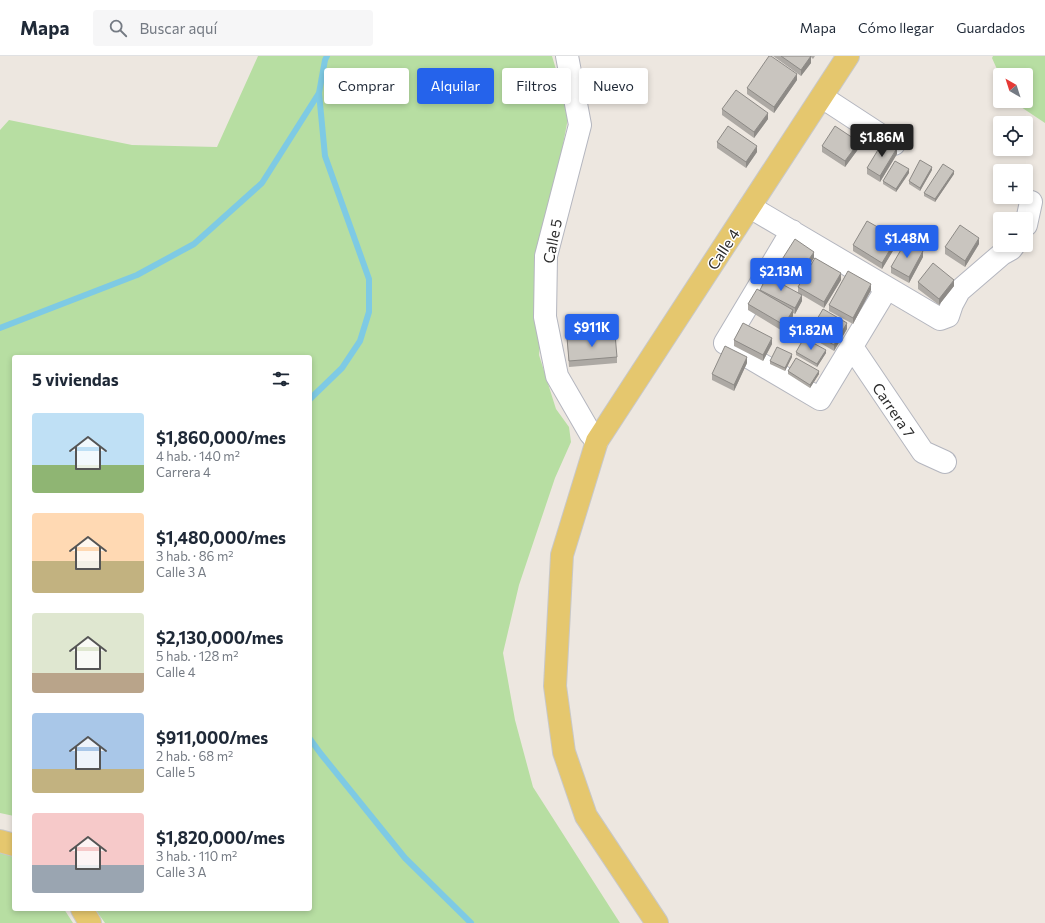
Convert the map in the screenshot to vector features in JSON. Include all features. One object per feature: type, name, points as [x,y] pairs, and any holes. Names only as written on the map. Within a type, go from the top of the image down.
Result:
[{"type":"main road","name":"Calle 4","points":[[657,923],[586,816],[564,752],[555,686],[562,555],[597,440],[848,56]]},
{"type":"main road","points":[[0,841],[12,844]]},
{"type":"main road","points":[[83,911],[90,923]]},
{"type":"street","name":"Calle 5","points":[[567,56],[580,125],[546,256],[545,317],[557,376],[590,433],[597,440]]},
{"type":"street","points":[[822,97],[894,144]]},
{"type":"street","points":[[750,207],[940,319],[948,316],[959,291],[1006,252]]},
{"type":"street","points":[[792,231],[725,343],[820,399],[887,288]]},
{"type":"street","name":"Carrera 7","points":[[852,348],[923,452],[945,462]]},
{"type":"green space","points":[[258,56],[552,56],[556,68],[502,68],[502,104],[566,104],[569,113],[552,202],[539,355],[556,409],[569,427],[571,442],[555,478],[519,585],[503,653],[515,720],[533,787],[620,923],[105,923],[96,911],[312,911],[312,355],[12,355],[12,816],[0,813],[0,130],[9,120],[132,145],[217,147]]},
{"type":"green space","points":[[993,56],[1045,56],[1045,123],[1022,108],[1033,108],[1033,68],[996,68],[992,58]]},
{"type":"green space","points":[[0,844],[12,848],[12,911],[65,911],[73,923],[0,923]]},
{"type":"building","points":[[769,56],[797,74],[774,107],[747,88]]},
{"type":"building","points":[[781,56],[811,56],[801,70]]},
{"type":"building","points":[[736,90],[768,113],[754,132],[722,109]]},
{"type":"building","points":[[728,126],[757,146],[746,162],[717,142]]},
{"type":"building","points":[[835,126],[859,142],[845,161],[822,146]]},
{"type":"building","points":[[884,140],[897,148],[880,176],[867,168]]},
{"type":"building","points":[[920,160],[932,167],[920,188],[909,181]]},
{"type":"building","points":[[895,161],[909,169],[896,189],[883,181]]},
{"type":"building","points":[[943,164],[954,171],[935,199],[924,193]]},
{"type":"building","points":[[867,221],[897,238],[882,263],[853,245]]},
{"type":"building","points":[[960,225],[979,238],[965,261],[945,247]]},
{"type":"building","points":[[795,239],[814,252],[799,274],[781,261]]},
{"type":"building","points":[[906,241],[923,251],[909,277],[891,267]]},
{"type":"building","points":[[815,258],[841,273],[824,302],[798,287]]},
{"type":"building","points":[[933,263],[954,280],[939,299],[918,282]]},
{"type":"building","points":[[848,271],[871,284],[853,318],[829,305]]},
{"type":"building","points":[[767,276],[802,295],[795,308],[760,290]]},
{"type":"building","points":[[757,289],[793,310],[784,325],[748,304]]},
{"type":"building","points":[[823,309],[847,323],[834,345],[810,331]]},
{"type":"building","points":[[743,323],[772,338],[763,355],[734,340]]},
{"type":"building","points":[[615,334],[617,357],[569,361],[567,338]]},
{"type":"building","points":[[804,338],[826,350],[817,364],[796,352]]},
{"type":"building","points":[[725,346],[747,357],[734,385],[712,374]]},
{"type":"building","points":[[777,347],[792,354],[785,368],[770,361]]},
{"type":"building","points":[[796,358],[819,371],[810,385],[788,371]]},
{"type":"waterway","points":[[312,397],[342,368],[360,341],[369,312],[369,279],[325,156],[319,93],[327,56]]},
{"type":"waterway","points":[[0,328],[137,275],[194,244],[262,183],[319,93]]},
{"type":"waterway","points":[[312,742],[405,858],[471,923]]}]
